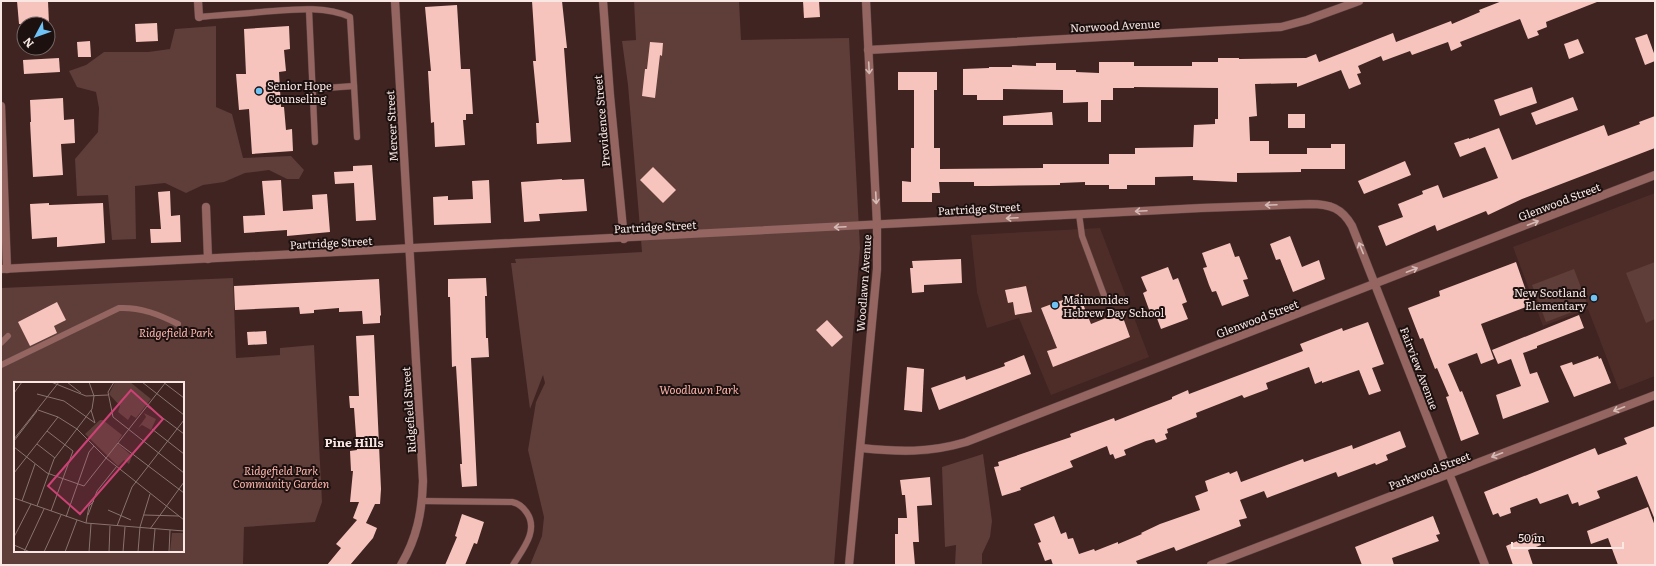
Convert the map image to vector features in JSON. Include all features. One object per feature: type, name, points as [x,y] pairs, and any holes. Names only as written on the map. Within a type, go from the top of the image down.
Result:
[{"type":"street","points":[[198,1],[199,17]]},
{"type":"street","name":"Mercer Street","points":[[395,1],[408,249]]},
{"type":"street","name":"Providence Street","points":[[603,1],[610,96],[624,239]]},
{"type":"street","name":"Woodlawn Avenue","points":[[849,565],[877,269],[877,225],[866,1]]},
{"type":"street","name":"Norwood Avenue","points":[[868,50],[1281,27],[1307,20],[1359,1]]},
{"type":"street","points":[[1,106],[4,269]]},
{"type":"street","name":"Glenwood Street","points":[[861,448],[919,451],[950,447],[966,442],[1655,175]]},
{"type":"street","name":"Partridge Street","points":[[4,269],[624,239],[1079,214],[1310,204]]},
{"type":"street","name":"Fairview Avenue","points":[[1310,204],[1330,205],[1340,210],[1347,217],[1352,226],[1376,284],[1484,565]]},
{"type":"street","points":[[206,208],[208,259]]},
{"type":"street","name":"Ridgefield Street","points":[[401,565],[413,541],[421,514],[423,462],[408,249]]},
{"type":"street","name":"Parkwood Street","points":[[1211,565],[1655,395]]},
{"type":"lane","points":[[199,17],[300,9],[342,13],[350,17],[357,137]]},
{"type":"lane","points":[[309,10],[315,142]]},
{"type":"lane","points":[[312,89],[354,86]]},
{"type":"lane","points":[[1079,214],[1082,236],[1105,298]]},
{"type":"lane","points":[[1,365],[119,308],[137,309],[155,313],[178,324]]},
{"type":"lane","points":[[1,343],[8,336]]},
{"type":"lane","points":[[422,501],[512,502],[521,506],[529,516],[532,530],[526,544],[513,565]]},
{"type":"shaded area","name":"New Scotland Elementary","points":[[1655,193],[1655,376],[1619,390],[1588,309],[1543,326],[1513,247]]},
{"type":"shaded area","name":"Maimonides Hebrew Day School","points":[[1100,228],[1149,357],[1051,395],[1019,318],[987,328],[977,292],[971,235]]},
{"type":"green space","name":"Woodlawn Park","points":[[634,1],[739,1],[741,40],[849,38],[860,248],[834,565],[530,565],[542,536],[544,517],[528,450],[536,402],[545,383],[543,375],[530,409],[511,263],[516,263],[515,259],[642,252],[628,85],[622,41],[636,40]]},
{"type":"green space","points":[[216,26],[216,107],[232,114],[243,158],[291,156],[304,170],[299,179],[287,179],[269,170],[245,173],[224,182],[203,185],[186,193],[165,183],[135,186],[136,239],[112,240],[108,195],[77,196],[75,159],[98,132],[99,108],[96,92],[77,87],[69,71],[86,65],[104,52],[148,52],[170,49],[175,29]]},
{"type":"green space","points":[[1655,262],[1655,319],[1646,323],[1626,273]]},
{"type":"green space","points":[[1574,269],[1588,306],[1546,322],[1532,285]]},
{"type":"green space","name":"Ridgefield Park","points":[[233,278],[236,358],[280,355],[280,348],[314,345],[322,502],[315,522],[244,527],[243,565],[1,565],[1,288]]},
{"type":"green space","points":[[983,454],[992,521],[990,537],[982,554],[982,565],[955,565],[956,545],[945,547],[942,467]]},
{"type":"building","points":[[17,1],[48,1],[49,16],[18,16]]},
{"type":"building","points":[[532,1],[562,1],[567,48],[564,48],[571,142],[537,144],[536,123],[539,123],[533,61],[536,61]]},
{"type":"building","points":[[803,1],[819,1],[820,17],[804,18]]},
{"type":"building","points":[[1502,1],[1597,2],[1546,22],[1547,27],[1537,31],[1539,35],[1528,39],[1520,19],[1460,42],[1462,46],[1451,51],[1448,42],[1412,55],[1410,51],[1383,61],[1381,56],[1358,66],[1361,73],[1357,74],[1361,84],[1349,89],[1341,70],[1297,87],[1297,83],[1255,84],[1257,116],[1249,117],[1250,141],[1269,141],[1269,154],[1307,154],[1307,148],[1331,148],[1331,144],[1345,144],[1345,169],[1301,169],[1301,172],[1237,173],[1237,182],[1193,180],[1193,176],[1155,177],[1155,185],[1127,185],[1127,189],[1109,189],[1109,185],[1085,185],[1085,182],[1060,183],[1060,185],[974,186],[974,182],[939,182],[940,193],[932,193],[932,202],[902,202],[902,181],[911,182],[911,148],[914,148],[914,90],[898,90],[898,72],[937,72],[937,90],[934,90],[934,148],[940,148],[940,169],[1043,168],[1043,164],[1109,164],[1109,154],[1135,154],[1135,148],[1193,147],[1194,125],[1215,124],[1215,119],[1218,119],[1218,88],[1113,88],[1113,100],[1101,100],[1101,122],[1088,122],[1088,102],[1063,103],[1063,90],[1003,89],[1003,100],[977,100],[977,95],[963,95],[963,69],[1012,67],[1012,65],[1036,66],[1036,63],[1056,63],[1056,70],[1076,70],[1076,72],[1099,73],[1099,62],[1134,62],[1134,66],[1192,66],[1192,62],[1218,62],[1218,58],[1306,58],[1316,54],[1319,62],[1393,33],[1396,42],[1451,21],[1452,24],[1480,12],[1479,10]]},
{"type":"building","points":[[457,5],[461,69],[470,69],[473,114],[466,114],[466,120],[463,120],[465,145],[435,147],[434,122],[431,123],[428,71],[431,71],[425,7]]},
{"type":"building","points":[[157,23],[158,41],[136,42],[135,24]]},
{"type":"building","name":"Senior Hope Counseling","points":[[289,26],[290,49],[284,50],[286,71],[279,72],[281,107],[284,107],[286,130],[292,129],[293,151],[252,154],[249,109],[239,110],[236,74],[246,74],[244,29]]},
{"type":"building","points":[[1647,34],[1655,56],[1655,61],[1645,65],[1635,38]]},
{"type":"building","points":[[1578,39],[1584,53],[1569,59],[1564,44]]},
{"type":"building","points":[[90,41],[91,57],[78,57],[77,42]]},
{"type":"building","points":[[650,42],[663,43],[662,56],[660,55],[655,98],[642,96]]},
{"type":"building","points":[[59,58],[60,72],[24,74],[23,60]]},
{"type":"building","points":[[1532,87],[1537,103],[1500,116],[1494,100]]},
{"type":"building","points":[[1573,97],[1578,110],[1536,125],[1531,113]]},
{"type":"building","points":[[63,98],[64,120],[74,119],[75,143],[61,144],[63,175],[33,177],[30,100]]},
{"type":"building","points":[[1052,112],[1053,125],[1003,125],[1003,116]]},
{"type":"building","points":[[1288,114],[1305,114],[1305,128],[1288,128]]},
{"type":"building","points":[[1655,116],[1655,148],[1522,199],[1488,215],[1486,211],[1437,231],[1435,225],[1386,246],[1378,226],[1403,217],[1398,204],[1423,194],[1422,191],[1438,185],[1443,198],[1498,178],[1485,147],[1460,157],[1454,143],[1499,128],[1512,160],[1604,125],[1608,136],[1640,124],[1639,122]]},
{"type":"building","points":[[1405,161],[1411,175],[1364,194],[1358,181]]},
{"type":"building","points":[[372,165],[376,220],[356,221],[354,183],[335,184],[334,172],[353,171],[353,166]]},
{"type":"building","points":[[653,167],[676,190],[663,203],[640,180]]},
{"type":"building","points":[[584,179],[587,211],[539,214],[540,221],[524,222],[521,182]]},
{"type":"building","points":[[281,180],[283,211],[313,209],[312,195],[327,194],[330,232],[287,236],[287,230],[244,233],[243,216],[265,215],[262,181]]},
{"type":"building","points":[[489,180],[491,223],[434,225],[433,197],[448,196],[448,200],[473,199],[472,181]]},
{"type":"building","points":[[170,191],[171,216],[180,215],[181,242],[151,243],[150,229],[161,229],[158,192]]},
{"type":"building","points":[[49,203],[49,205],[103,203],[105,243],[57,247],[57,237],[32,239],[30,204]]},
{"type":"building","points":[[1290,236],[1302,267],[1319,260],[1325,279],[1293,292],[1280,259],[1276,260],[1270,244]]},
{"type":"building","points":[[1230,243],[1235,257],[1239,256],[1248,279],[1243,280],[1249,296],[1222,306],[1216,291],[1212,292],[1209,285],[1203,268],[1207,267],[1202,253]]},
{"type":"building","points":[[961,259],[962,283],[924,285],[924,292],[912,293],[910,268],[913,268],[912,261]]},
{"type":"building","points":[[1516,262],[1531,305],[1481,324],[1494,359],[1481,364],[1477,353],[1448,364],[1460,392],[1462,391],[1479,434],[1461,441],[1446,397],[1449,396],[1437,368],[1435,369],[1423,338],[1420,339],[1408,308],[1440,296],[1439,291]]},
{"type":"building","points":[[1168,267],[1173,280],[1178,278],[1187,302],[1182,304],[1188,319],[1161,329],[1155,313],[1151,315],[1143,293],[1147,291],[1141,277]]},
{"type":"building","points":[[486,278],[486,338],[488,338],[489,357],[471,358],[477,486],[462,487],[456,366],[452,367],[448,279]]},
{"type":"building","points":[[379,279],[380,323],[363,324],[362,311],[339,312],[339,308],[314,310],[314,313],[300,314],[299,307],[235,310],[234,286]]},
{"type":"building","points":[[1026,286],[1032,312],[1015,315],[1013,302],[1008,303],[1005,290]]},
{"type":"building","points":[[1079,294],[1091,324],[1121,312],[1130,337],[1053,367],[1047,351],[1057,348],[1041,308]]},
{"type":"building","points":[[57,302],[66,320],[54,326],[57,333],[30,346],[18,322]]},
{"type":"building","points":[[1579,315],[1584,328],[1523,353],[1530,374],[1537,372],[1549,402],[1503,419],[1496,395],[1521,386],[1511,359],[1498,364],[1492,350]]},
{"type":"building","points":[[827,320],[843,337],[832,347],[816,330]]},
{"type":"building","points":[[1368,322],[1384,364],[1372,368],[1381,391],[1369,395],[1359,370],[1315,384],[1309,367],[1266,383],[1268,389],[1244,398],[1242,395],[1196,413],[1197,417],[1167,429],[1168,433],[1165,434],[1167,439],[1156,443],[1154,439],[1146,441],[1124,450],[1126,455],[1115,459],[1113,454],[1110,455],[1107,446],[1070,461],[1073,467],[1020,488],[1021,490],[1002,496],[994,467],[999,466],[998,462],[1071,437],[1070,434],[1114,418],[1115,421],[1172,399],[1172,397],[1188,390],[1189,394],[1303,351],[1300,344],[1342,328],[1343,331]]},
{"type":"building","points":[[266,331],[267,344],[248,345],[247,332]]},
{"type":"building","points":[[374,335],[381,489],[380,504],[375,504],[366,523],[377,528],[373,538],[350,565],[327,565],[341,548],[336,544],[357,520],[353,518],[359,502],[350,502],[353,471],[351,471],[350,451],[357,450],[354,408],[350,408],[349,396],[359,396],[356,336]]},
{"type":"building","points":[[1024,355],[1031,374],[939,410],[931,388],[965,376],[966,380],[1005,366],[1004,363]]},
{"type":"building","points":[[1598,356],[1599,359],[1601,358],[1611,383],[1574,397],[1560,366],[1572,362],[1573,365]]},
{"type":"building","points":[[907,367],[924,369],[922,412],[904,410]]},
{"type":"building","points":[[1655,426],[1655,520],[1637,476],[1597,491],[1600,498],[1579,506],[1578,502],[1572,504],[1568,494],[1540,504],[1537,498],[1510,508],[1511,513],[1500,517],[1498,513],[1493,515],[1484,492],[1595,448],[1598,455],[1627,444],[1624,438]]},
{"type":"building","points":[[1400,431],[1406,447],[1386,455],[1388,460],[1376,465],[1375,463],[1338,477],[1336,472],[1267,498],[1264,491],[1240,500],[1247,518],[1239,520],[1241,526],[1176,551],[1174,547],[1136,561],[1138,565],[1053,565],[1051,559],[1045,561],[1038,543],[1041,542],[1034,524],[1054,516],[1061,534],[1066,532],[1068,539],[1073,538],[1079,554],[1094,549],[1095,551],[1118,542],[1118,544],[1142,534],[1141,533],[1160,524],[1200,510],[1195,496],[1208,491],[1205,481],[1229,472],[1230,474],[1237,471],[1241,482],[1303,459],[1304,462],[1352,445],[1353,449]]},
{"type":"building","points":[[930,477],[932,505],[917,506],[919,542],[913,542],[915,565],[895,565],[895,534],[898,534],[898,518],[907,518],[905,495],[902,495],[900,480]]},
{"type":"building","points":[[1648,507],[1655,526],[1655,565],[1618,565],[1608,538],[1591,544],[1587,531]]},
{"type":"building","points":[[462,514],[484,522],[477,544],[474,543],[465,565],[445,565],[457,537],[455,536]]},
{"type":"building","points":[[1433,516],[1440,534],[1436,535],[1439,541],[1392,558],[1394,565],[1362,565],[1355,547]]},
{"type":"building","points":[[1536,533],[1541,545],[1528,550],[1533,565],[1513,565],[1506,546]]},
{"type":"place","name":"Senior Hope Counseling","points":[[259,91]]},
{"type":"place","name":"New Scotland Elementary","points":[[1594,298]]},
{"type":"place","name":"Maimonides Hebrew Day School","points":[[1055,305]]},
{"type":"district","name":"Pine Hills","points":[[354,442]]},
{"type":"park label","name":"Ridgefield Park Community Garden","points":[[281,476]]}]
